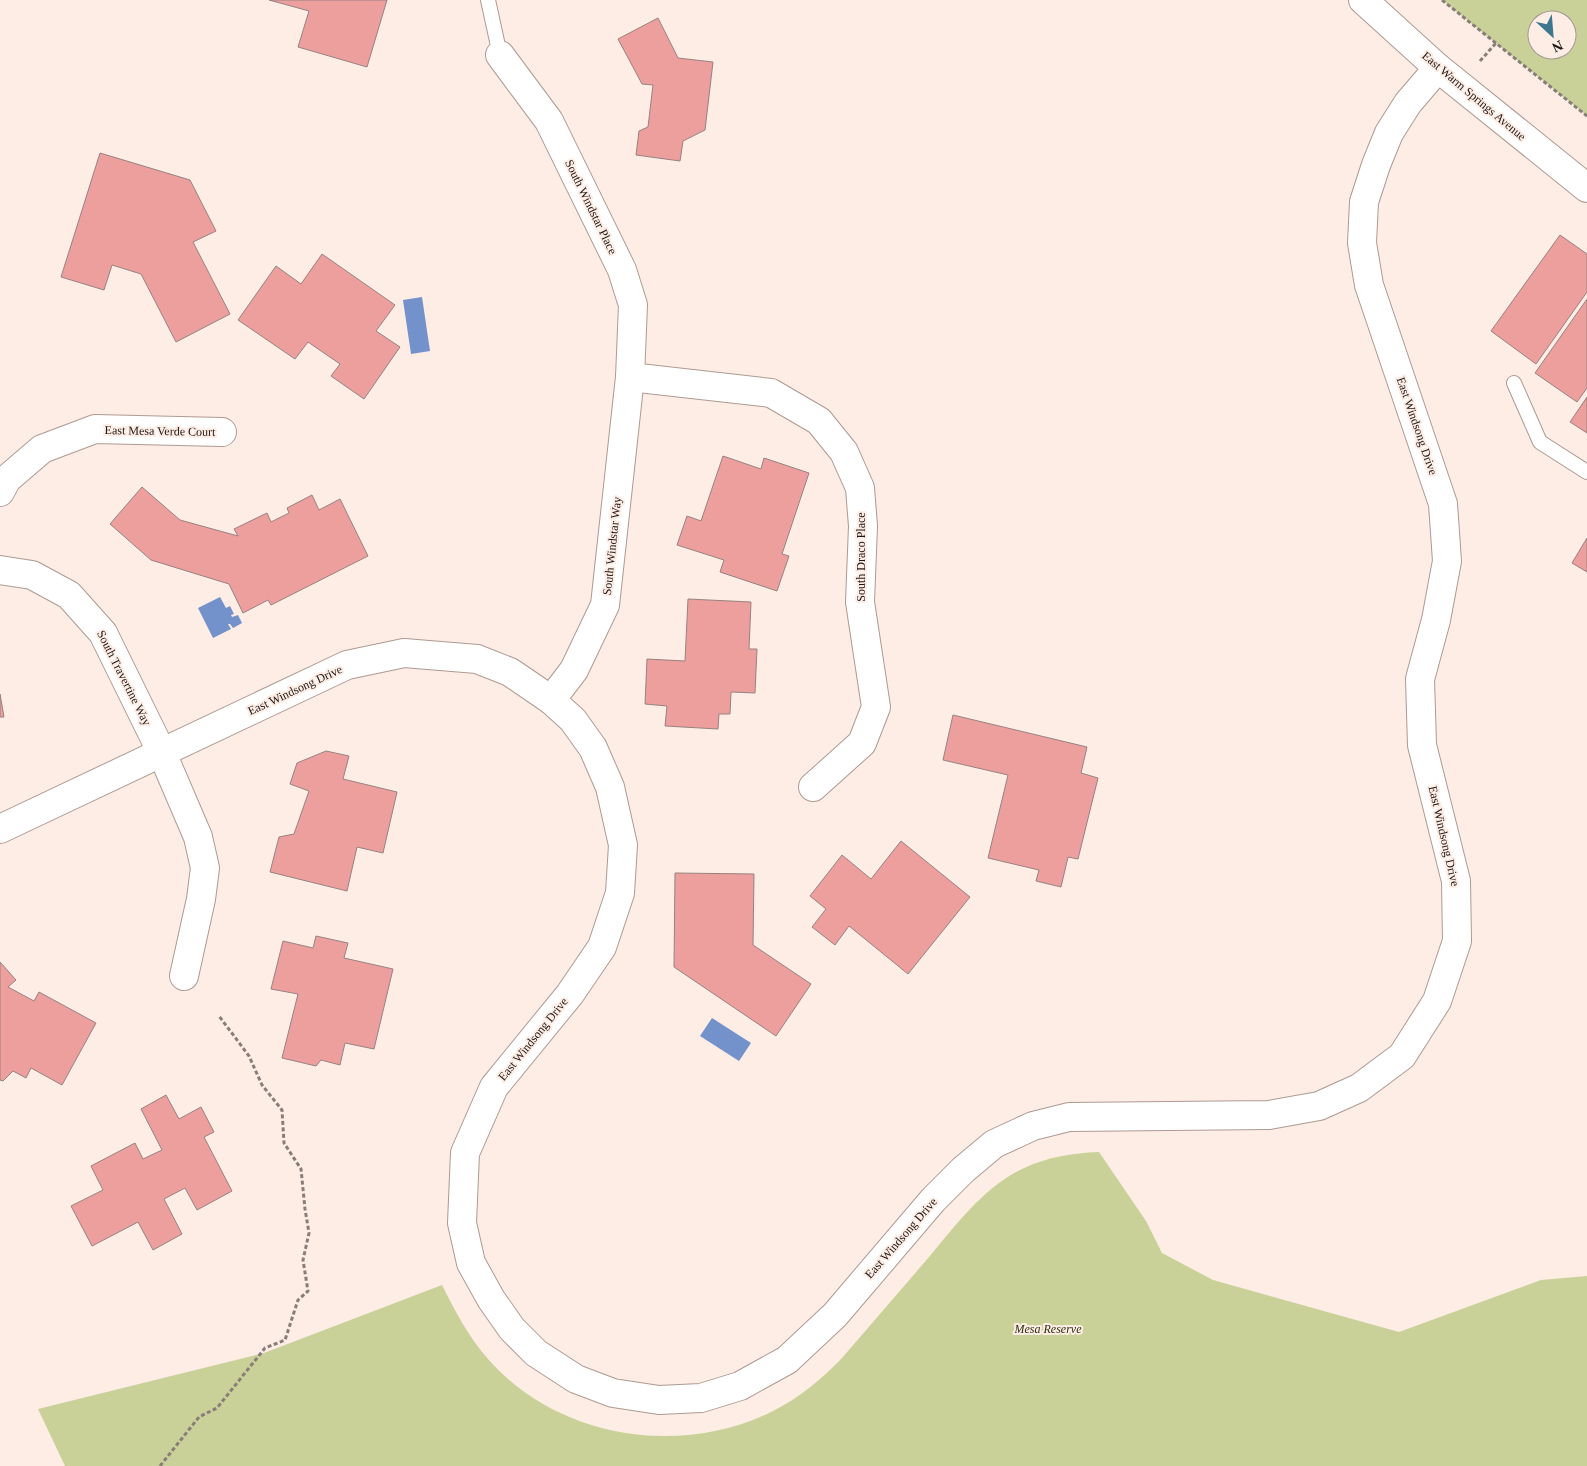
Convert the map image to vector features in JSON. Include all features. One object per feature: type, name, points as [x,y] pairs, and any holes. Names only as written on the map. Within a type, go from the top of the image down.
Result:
[{"type":"street","name":"East Warm Springs Avenue","points":[[1363,0],[1438,68],[1587,188]]},
{"type":"street","name":"South Windstar Place","points":[[500,55],[549,121],[622,270],[633,305],[630,376]]},
{"type":"street","name":"East Windsong Drive","points":[[0,829],[347,665],[404,653],[477,659],[510,672],[550,700],[573,720],[593,748],[610,788],[623,845],[620,893],[602,947],[570,994],[494,1087],[465,1153],[462,1223],[471,1263],[491,1299],[512,1329],[536,1353],[576,1379],[613,1393],[658,1400],[701,1398],[740,1386],[787,1360],[835,1315],[933,1200],[963,1170],[994,1144],[1033,1126],[1069,1117],[1269,1115],[1319,1106],[1359,1088],[1402,1056],[1437,1001],[1457,940],[1456,882],[1422,745],[1420,679],[1436,620],[1447,561],[1443,504],[1369,285],[1362,243],[1364,202],[1376,164],[1389,133],[1408,104],[1438,68]]},
{"type":"street","name":"South Windstar Way","points":[[550,700],[574,670],[606,605],[630,376]]},
{"type":"street","name":"South Draco Place","points":[[630,376],[771,393],[819,421],[844,452],[860,488],[863,526],[860,602],[876,707],[862,743],[813,787]]},
{"type":"street","name":"East Mesa Verde Court","points":[[0,492],[7,479],[42,449],[95,429],[222,432]]},
{"type":"street","name":"South Travertine Way","points":[[0,570],[32,575],[70,595],[103,633],[162,753]]},
{"type":"street","points":[[162,753],[198,837],[205,868],[201,899],[184,976]]},
{"type":"lane","points":[[488,0],[500,55]]},
{"type":"lane","points":[[1514,382],[1540,442],[1587,472]]},
{"type":"path","points":[[1442,0],[1587,116]]},
{"type":"path","points":[[1480,62],[1496,43]]},
{"type":"path","points":[[160,1466],[199,1417],[217,1408],[265,1348],[285,1340],[298,1300],[308,1291],[303,1260],[309,1233],[304,1209],[301,1169],[284,1143],[282,1110],[262,1085],[249,1056],[219,1016]]},
{"type":"green space","points":[[1442,0],[1587,0],[1587,116]]},
{"type":"green space","name":"Mesa Reserve","points":[[1099,1152],[1146,1221],[1162,1253],[1213,1280],[1399,1332],[1541,1280],[1587,1276],[1587,1466],[65,1466],[38,1409],[264,1353],[442,1285],[468,1332],[488,1359],[516,1386],[549,1407],[584,1423],[622,1432],[660,1436],[699,1434],[737,1426],[783,1406],[810,1388],[842,1358],[960,1220],[995,1186],[1022,1169],[1041,1161],[1079,1153]]},
{"type":"water","points":[[422,297],[430,351],[411,354],[403,300]]},
{"type":"water","points":[[220,597],[226,608],[230,606],[234,614],[231,615],[232,617],[238,615],[242,623],[233,628],[228,624],[231,629],[213,638],[198,608]]},
{"type":"water","points":[[712,1018],[751,1043],[739,1061],[700,1036]]},
{"type":"building","points":[[269,0],[387,0],[367,67],[298,47],[309,11]]},
{"type":"building","points":[[658,18],[678,58],[713,62],[705,130],[683,141],[680,161],[636,155],[639,131],[648,127],[653,85],[642,84],[618,39]]},
{"type":"building","points":[[100,153],[190,180],[216,231],[193,242],[230,314],[176,342],[141,274],[112,265],[104,290],[61,277]]},
{"type":"building","points":[[1560,235],[1587,254],[1587,292],[1536,364],[1491,331]]},
{"type":"building","points":[[322,254],[395,305],[376,331],[400,347],[364,399],[331,376],[340,364],[308,342],[295,359],[238,320],[276,266],[301,284]]},
{"type":"building","points":[[1587,299],[1587,388],[1577,402],[1535,373]]},
{"type":"building","points":[[1587,397],[1587,433],[1570,422]]},
{"type":"building","points":[[723,456],[761,469],[764,458],[809,473],[782,554],[789,556],[777,591],[720,572],[724,560],[677,545],[687,516],[701,521]]},
{"type":"building","points":[[142,487],[180,520],[238,536],[234,529],[267,513],[271,522],[289,513],[287,508],[312,495],[319,510],[340,499],[368,556],[271,605],[268,600],[243,613],[229,584],[151,560],[110,524]]},
{"type":"building","points":[[1587,538],[1587,572],[1572,563]]},
{"type":"building","points":[[688,599],[751,602],[749,649],[757,649],[755,693],[731,692],[730,714],[719,714],[718,729],[665,726],[667,706],[645,704],[647,659],[685,661]]},
{"type":"building","points":[[0,694],[4,717],[0,717]]},
{"type":"building","points":[[953,715],[1087,747],[1081,773],[1098,778],[1078,859],[1068,857],[1061,887],[1036,881],[1039,870],[988,858],[1008,775],[943,760]]},
{"type":"building","points":[[326,751],[349,756],[343,779],[397,792],[383,853],[357,847],[347,891],[270,872],[279,837],[294,834],[309,791],[290,784],[297,763]]},
{"type":"building","points":[[901,841],[970,897],[908,974],[849,926],[835,945],[812,927],[826,909],[810,896],[842,855],[871,879]]},
{"type":"building","points":[[675,873],[754,874],[753,945],[811,984],[776,1036],[674,967]]},
{"type":"building","points":[[316,936],[348,943],[344,958],[393,969],[374,1049],[345,1043],[340,1065],[321,1060],[316,1066],[282,1058],[298,994],[271,989],[283,941],[313,948]]},
{"type":"building","points":[[0,962],[16,980],[8,987],[34,1001],[39,992],[96,1023],[62,1085],[31,1068],[26,1078],[13,1071],[3,1081],[0,1080]]},
{"type":"building","points":[[166,1095],[179,1119],[201,1107],[214,1132],[204,1137],[232,1191],[197,1210],[185,1188],[164,1199],[182,1234],[153,1250],[138,1222],[92,1246],[71,1206],[103,1190],[91,1166],[135,1143],[143,1159],[162,1150],[141,1109]]}]
